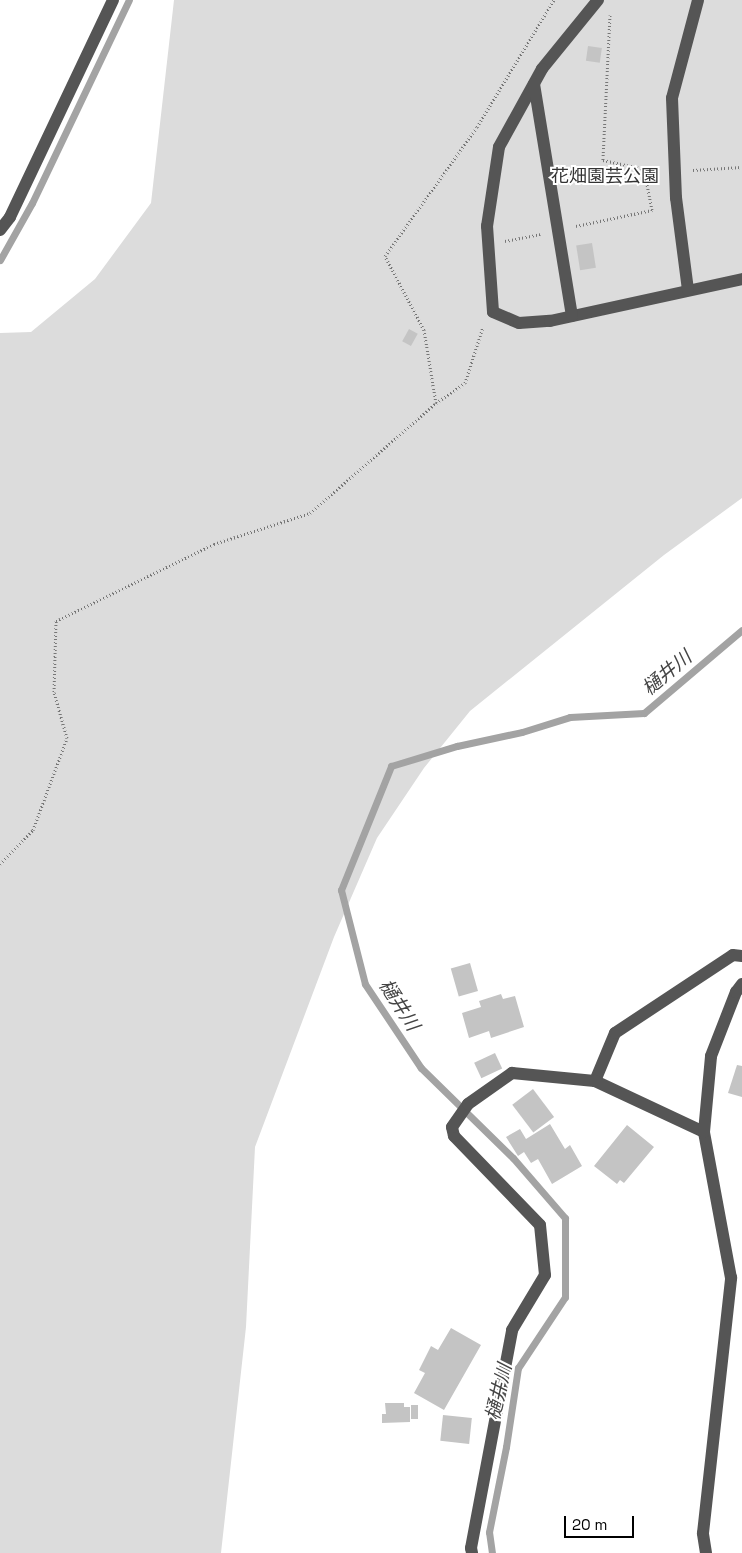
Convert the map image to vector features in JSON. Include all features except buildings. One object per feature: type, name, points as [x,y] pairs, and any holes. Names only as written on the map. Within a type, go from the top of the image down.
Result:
[{"type":"street","points":[[0,230],[10,217],[113,0]]},
{"type":"street","points":[[598,0],[542,69],[499,147],[487,226],[493,312],[518,323],[550,320],[742,278]]},
{"type":"street","points":[[688,290],[676,198],[672,98],[698,0]]},
{"type":"street","points":[[534,84],[572,316]]},
{"type":"street","points":[[595,1081],[615,1033],[733,955],[742,956]]},
{"type":"street","points":[[706,1553],[703,1533],[731,1278],[704,1132],[711,1056],[736,992],[742,984]]},
{"type":"street","points":[[472,1553],[471,1548],[512,1330],[545,1275],[540,1225],[454,1136],[452,1127],[468,1104],[512,1073],[595,1081],[704,1132]]},
{"type":"path","points":[[436,403],[424,330],[385,256],[477,127],[554,0]]},
{"type":"path","points":[[610,10],[603,160],[644,170],[675,171],[742,167]]},
{"type":"path","points":[[489,245],[652,210],[644,170]]},
{"type":"path","points":[[0,864],[33,830],[67,738],[54,692],[56,621],[214,544],[310,513],[436,403],[465,383],[481,328],[493,312]]},
{"type":"green space","name":"花畑園芸公園","points":[[174,0],[742,0],[742,498],[664,555],[470,711],[424,768],[377,838],[334,937],[255,1147],[246,1327],[221,1553],[0,1553],[0,333],[31,332],[95,279],[151,203]]},
{"type":"waterway","points":[[0,260],[32,203],[129,0]]},
{"type":"waterway","name":"樋井川","points":[[492,1553],[489,1532],[506,1447],[518,1368],[565,1297],[565,1218],[513,1158],[421,1068],[365,984],[341,890],[391,766],[457,746],[522,732],[570,717],[644,713],[742,630]]}]
